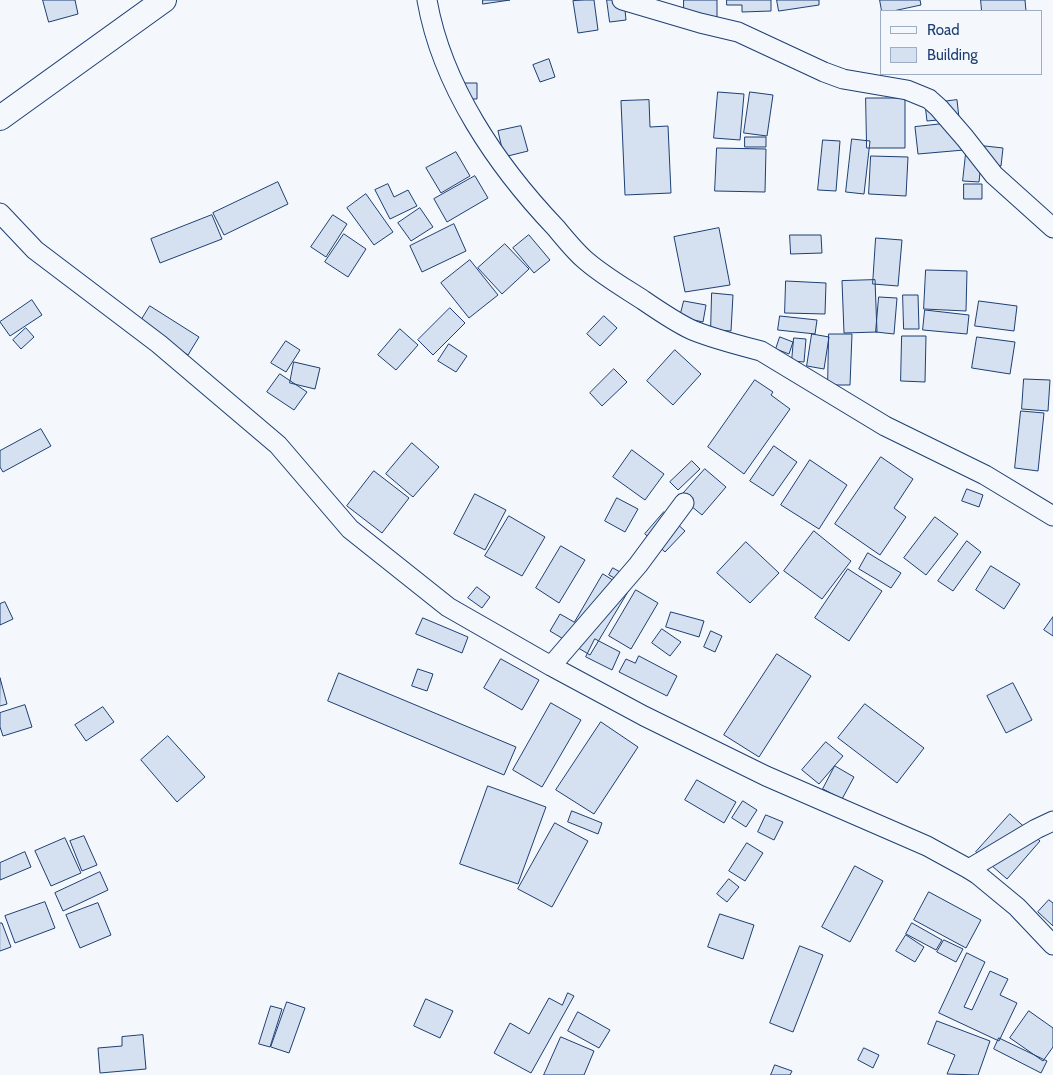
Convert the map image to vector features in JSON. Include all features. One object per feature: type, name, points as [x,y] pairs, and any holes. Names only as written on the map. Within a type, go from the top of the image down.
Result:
[{"type":"street","points":[[0,118],[164,0]]},
{"type":"street","points":[[427,0],[439,46],[460,95],[484,138],[514,180],[584,259],[605,276],[692,330],[761,351],[885,426],[985,475],[1053,516]]},
{"type":"street","points":[[622,0],[738,32],[843,79],[906,90],[929,99],[965,138],[994,175],[1053,228]]},
{"type":"street","points":[[0,213],[36,250],[181,362],[278,445],[350,529],[448,607],[550,666],[644,716],[757,772],[927,846],[969,869],[1017,907],[1053,944]]},
{"type":"street","points":[[550,666],[638,565],[684,503]]},
{"type":"street","points":[[969,869],[1053,821]]},
{"type":"building","points":[[43,0],[75,0],[78,14],[49,22]]},
{"type":"building","points":[[483,0],[510,0],[483,4]]},
{"type":"building","points":[[594,0],[598,30],[578,33],[573,1]]},
{"type":"building","points":[[607,0],[624,0],[626,20],[610,22]]},
{"type":"building","points":[[684,0],[717,0],[717,26],[684,25]]},
{"type":"building","points":[[727,0],[771,0],[771,11],[742,12],[742,5],[727,5]]},
{"type":"building","points":[[777,0],[819,0],[819,5],[779,11]]},
{"type":"building","points":[[880,0],[920,0],[921,5],[898,10],[882,10]]},
{"type":"building","points":[[981,0],[1025,0],[1026,10],[982,10]]},
{"type":"building","points":[[549,59],[555,77],[540,82],[533,65]]},
{"type":"building","points":[[464,83],[477,83],[477,99],[464,99]]},
{"type":"building","points":[[718,92],[744,94],[740,140],[714,138]]},
{"type":"building","points":[[750,92],[773,95],[767,136],[744,133]]},
{"type":"building","points":[[866,98],[905,98],[905,148],[867,148]]},
{"type":"building","points":[[649,100],[650,127],[668,126],[671,193],[625,195],[621,101]]},
{"type":"building","points":[[957,100],[959,118],[927,121],[925,104]]},
{"type":"building","points":[[961,122],[964,150],[918,154],[915,127]]},
{"type":"building","points":[[521,126],[528,151],[504,157],[498,131]]},
{"type":"building","points":[[745,137],[766,137],[766,147],[745,147]]},
{"type":"building","points":[[852,139],[870,141],[864,194],[846,192]]},
{"type":"building","points":[[823,140],[840,141],[836,191],[818,190]]},
{"type":"building","points":[[967,144],[1003,148],[1001,166],[981,163],[979,182],[963,181]]},
{"type":"building","points":[[717,148],[766,149],[765,192],[715,191]]},
{"type":"building","points":[[456,152],[470,176],[441,193],[426,168]]},
{"type":"building","points":[[871,156],[908,157],[906,196],[869,194]]},
{"type":"building","points":[[475,176],[488,198],[447,222],[434,199]]},
{"type":"building","points":[[278,182],[288,204],[224,235],[213,213]]},
{"type":"building","points":[[388,184],[394,197],[408,190],[417,206],[390,219],[375,190]]},
{"type":"building","points":[[964,184],[982,184],[982,199],[964,199]]},
{"type":"building","points":[[366,194],[393,232],[374,245],[347,208]]},
{"type":"building","points":[[420,208],[433,227],[411,241],[398,223]]},
{"type":"building","points":[[212,215],[222,239],[160,263],[151,239]]},
{"type":"building","points":[[333,215],[347,224],[326,257],[311,247]]},
{"type":"building","points":[[454,224],[466,251],[422,272],[410,246]]},
{"type":"building","points":[[719,228],[730,285],[685,292],[674,237]]},
{"type":"building","points":[[344,234],[366,249],[348,277],[325,262]]},
{"type":"building","points":[[529,235],[550,260],[534,273],[513,248]]},
{"type":"building","points":[[790,235],[821,235],[822,253],[791,254]]},
{"type":"building","points":[[876,238],[902,240],[898,286],[873,284]]},
{"type":"building","points":[[505,244],[529,269],[502,294],[478,268]]},
{"type":"building","points":[[470,260],[498,295],[469,318],[441,283]]},
{"type":"building","points":[[926,270],[967,271],[966,311],[924,309]]},
{"type":"building","points":[[875,280],[877,332],[844,333],[842,281]]},
{"type":"building","points":[[786,281],[826,283],[825,314],[785,313]]},
{"type":"building","points":[[712,293],[733,295],[731,331],[711,330]]},
{"type":"building","points":[[903,295],[918,295],[919,329],[904,329]]},
{"type":"building","points":[[879,297],[897,298],[894,334],[876,332]]},
{"type":"building","points":[[32,300],[42,315],[10,336],[0,322]]},
{"type":"building","points":[[684,301],[706,305],[703,322],[680,317]]},
{"type":"building","points":[[979,301],[1017,306],[1014,331],[975,326]]},
{"type":"building","points":[[150,306],[199,337],[188,355],[139,324]]},
{"type":"building","points":[[450,308],[465,323],[433,355],[418,340]]},
{"type":"building","points":[[925,310],[969,315],[967,334],[923,330]]},
{"type":"building","points":[[604,316],[617,328],[600,346],[587,334]]},
{"type":"building","points":[[780,316],[817,320],[815,334],[778,330]]},
{"type":"building","points":[[26,328],[34,337],[21,349],[13,340]]},
{"type":"building","points":[[400,329],[418,345],[396,370],[378,355]]},
{"type":"building","points":[[812,334],[829,337],[824,369],[807,366]]},
{"type":"building","points":[[829,334],[852,334],[850,385],[828,385]]},
{"type":"building","points":[[902,336],[926,336],[925,382],[901,381]]},
{"type":"building","points":[[780,337],[793,342],[789,354],[776,349]]},
{"type":"building","points":[[977,337],[1015,342],[1010,374],[972,368]]},
{"type":"building","points":[[794,338],[806,339],[804,362],[792,361]]},
{"type":"building","points":[[286,341],[300,350],[286,372],[271,363]]},
{"type":"building","points":[[449,344],[467,356],[456,372],[438,361]]},
{"type":"building","points":[[675,350],[701,374],[673,405],[647,381]]},
{"type":"building","points":[[294,362],[320,368],[315,389],[290,383]]},
{"type":"building","points":[[614,369],[627,382],[602,406],[590,393]]},
{"type":"building","points":[[280,374],[307,392],[294,410],[267,392]]},
{"type":"building","points":[[1024,379],[1050,380],[1048,411],[1022,409]]},
{"type":"building","points":[[755,380],[773,392],[771,395],[790,409],[744,474],[708,447]]},
{"type":"building","points":[[1021,411],[1044,413],[1038,471],[1015,468]]},
{"type":"building","points":[[41,429],[51,446],[3,472],[0,467],[0,451]]},
{"type":"building","points":[[412,443],[439,467],[413,497],[386,474]]},
{"type":"building","points":[[774,446],[797,462],[773,496],[750,481]]},
{"type":"building","points":[[632,450],[664,474],[645,500],[613,477]]},
{"type":"building","points":[[881,457],[913,479],[894,508],[906,517],[880,555],[835,524]]},
{"type":"building","points":[[810,460],[847,485],[819,529],[781,505]]},
{"type":"building","points":[[692,461],[700,469],[678,490],[670,482]]},
{"type":"building","points":[[705,469],[726,487],[702,515],[680,497]]},
{"type":"building","points":[[374,471],[409,498],[382,533],[347,506]]},
{"type":"building","points":[[967,489],[983,495],[979,507],[962,501]]},
{"type":"building","points":[[475,494],[506,510],[485,550],[454,534]]},
{"type":"building","points":[[617,498],[638,509],[625,532],[605,521]]},
{"type":"building","points":[[664,512],[685,531],[665,552],[645,534]]},
{"type":"building","points":[[509,516],[545,537],[522,576],[485,556]]},
{"type":"building","points":[[935,517],[958,534],[926,575],[904,558]]},
{"type":"building","points":[[814,531],[851,561],[822,599],[784,571]]},
{"type":"building","points":[[967,541],[981,552],[953,591],[938,581]]},
{"type":"building","points":[[746,542],[779,573],[750,603],[717,573]]},
{"type":"building","points":[[561,546],[585,560],[559,603],[536,588]]},
{"type":"building","points":[[868,553],[901,573],[891,588],[859,569]]},
{"type":"building","points":[[991,566],[1020,584],[1004,609],[976,590]]},
{"type":"building","points":[[613,568],[629,577],[625,584],[609,575]]},
{"type":"building","points":[[848,569],[882,591],[849,641],[815,618]]},
{"type":"building","points":[[603,574],[629,590],[590,655],[550,631],[560,614],[574,622]]},
{"type":"building","points":[[477,587],[490,597],[482,608],[468,598]]},
{"type":"building","points":[[636,590],[658,603],[631,649],[609,636]]},
{"type":"building","points":[[5,602],[13,619],[0,625],[0,604]]},
{"type":"building","points":[[671,612],[704,621],[699,637],[666,627]]},
{"type":"building","points":[[1053,617],[1053,636],[1044,630]]},
{"type":"building","points":[[423,618],[468,637],[462,653],[416,634]]},
{"type":"building","points":[[662,629],[681,642],[670,656],[652,643]]},
{"type":"building","points":[[711,631],[722,636],[715,652],[704,647]]},
{"type":"building","points":[[595,639],[620,652],[612,670],[586,657]]},
{"type":"building","points":[[777,654],[811,676],[759,757],[724,735]]},
{"type":"building","points":[[639,656],[677,676],[667,696],[619,672],[626,659],[635,663]]},
{"type":"building","points":[[501,659],[539,680],[522,710],[484,688]]},
{"type":"building","points":[[418,669],[433,674],[427,691],[412,686]]},
{"type":"building","points":[[339,673],[516,747],[504,775],[328,701]]},
{"type":"building","points":[[0,678],[7,704],[0,706]]},
{"type":"building","points":[[1013,683],[1032,720],[1006,733],[987,696]]},
{"type":"building","points":[[551,703],[581,720],[542,787],[513,770]]},
{"type":"building","points":[[865,704],[924,748],[897,783],[838,738]]},
{"type":"building","points":[[25,705],[32,727],[3,736],[0,727],[0,713]]},
{"type":"building","points":[[103,707],[114,722],[86,741],[75,725]]},
{"type":"building","points":[[601,722],[638,747],[594,814],[556,790]]},
{"type":"building","points":[[168,736],[205,777],[177,802],[141,760]]},
{"type":"building","points":[[826,742],[843,756],[819,784],[802,770]]},
{"type":"building","points":[[835,766],[854,777],[842,799],[823,789]]},
{"type":"building","points":[[697,780],[736,802],[724,823],[685,800]]},
{"type":"building","points":[[488,786],[546,807],[518,884],[460,864]]},
{"type":"building","points":[[743,801],[757,810],[746,827],[732,818]]},
{"type":"building","points":[[572,811],[602,823],[598,834],[568,822]]},
{"type":"building","points":[[1010,814],[1040,841],[1007,879],[976,852]]},
{"type":"building","points":[[766,815],[783,822],[774,840],[758,832]]},
{"type":"building","points":[[555,823],[588,841],[552,907],[518,889]]},
{"type":"building","points":[[84,836],[97,865],[82,871],[70,841]]},
{"type":"building","points":[[65,838],[81,873],[51,886],[35,851]]},
{"type":"building","points":[[747,843],[763,853],[745,881],[729,871]]},
{"type":"building","points":[[25,852],[31,867],[0,880],[0,863]]},
{"type":"building","points":[[855,866],[883,881],[850,942],[822,927]]},
{"type":"building","points":[[100,872],[108,890],[63,911],[55,893]]},
{"type":"building","points":[[729,879],[739,887],[727,902],[717,894]]},
{"type":"building","points":[[929,892],[981,920],[966,948],[914,920]]},
{"type":"building","points":[[1049,900],[1053,903],[1053,926],[1038,912]]},
{"type":"building","points":[[45,902],[55,928],[15,943],[5,916]]},
{"type":"building","points":[[98,903],[111,935],[80,948],[66,915]]},
{"type":"building","points":[[720,914],[754,925],[743,959],[708,947]]},
{"type":"building","points":[[0,923],[2,923],[11,947],[0,951]]},
{"type":"building","points":[[912,923],[942,940],[936,950],[906,934]]},
{"type":"building","points":[[906,935],[924,947],[915,962],[896,951]]},
{"type":"building","points":[[944,940],[963,949],[956,962],[937,952]]},
{"type":"building","points":[[800,946],[823,955],[793,1032],[770,1023]]},
{"type":"building","points":[[967,953],[985,962],[964,1007],[972,1010],[990,971],[1008,979],[1000,995],[1017,1003],[999,1041],[939,1013]]},
{"type":"building","points":[[568,993],[574,996],[531,1073],[494,1053],[510,1023],[529,1034],[549,998],[562,1005]]},
{"type":"building","points":[[426,999],[453,1011],[440,1038],[414,1026]]},
{"type":"building","points":[[287,1002],[305,1008],[289,1053],[271,1047]]},
{"type":"building","points":[[271,1006],[282,1009],[270,1047],[259,1044]]},
{"type":"building","points":[[1029,1011],[1053,1028],[1053,1047],[1043,1061],[1010,1038]]},
{"type":"building","points":[[578,1012],[610,1030],[599,1048],[568,1031]]},
{"type":"building","points":[[937,1021],[990,1041],[978,1075],[947,1074],[955,1055],[928,1044]]},
{"type":"building","points":[[143,1035],[146,1069],[100,1073],[98,1048],[122,1046],[122,1037]]},
{"type":"building","points":[[561,1037],[594,1051],[584,1075],[544,1075]]},
{"type":"building","points":[[999,1038],[1047,1061],[1041,1073],[994,1049]]},
{"type":"building","points":[[864,1048],[879,1055],[873,1068],[858,1060]]},
{"type":"building","points":[[775,1065],[792,1071],[790,1075],[771,1075]]}]
